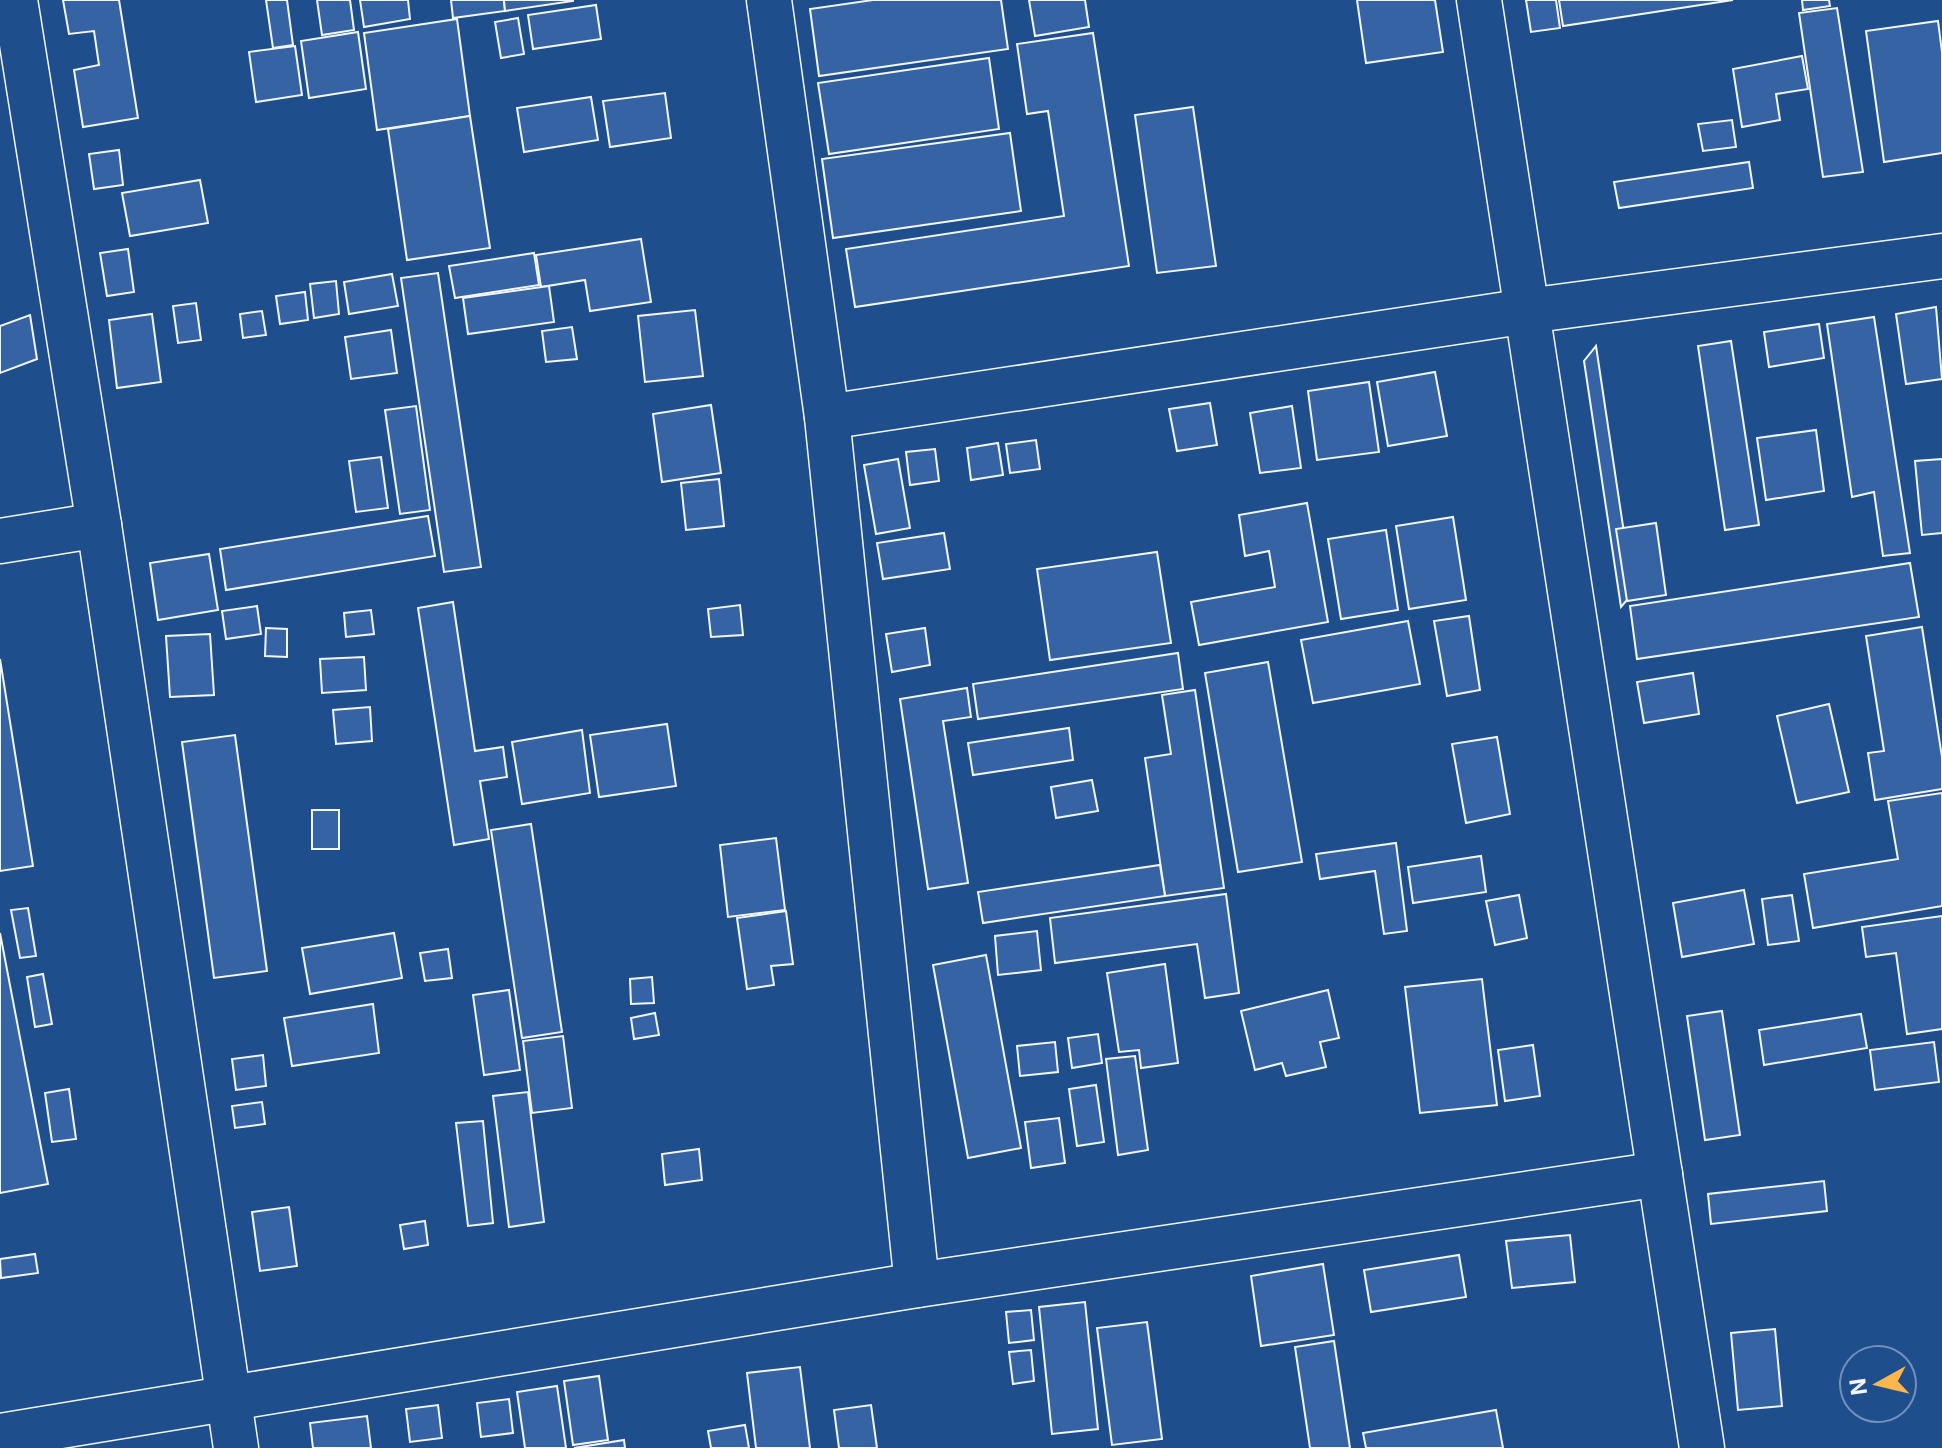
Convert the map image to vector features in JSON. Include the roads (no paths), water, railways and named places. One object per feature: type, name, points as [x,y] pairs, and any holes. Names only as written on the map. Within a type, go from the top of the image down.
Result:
[{"type":"street","points":[[15,0],[99,525],[236,1448]]},
{"type":"street","points":[[769,0],[827,417],[917,1285]]},
{"type":"street","points":[[1479,0],[1702,1448]]},
{"type":"street","points":[[827,417],[1527,311],[1942,256]]},
{"type":"street","points":[[0,541],[99,525]]},
{"type":"street","points":[[0,1436],[917,1285],[1660,1174]]}]
